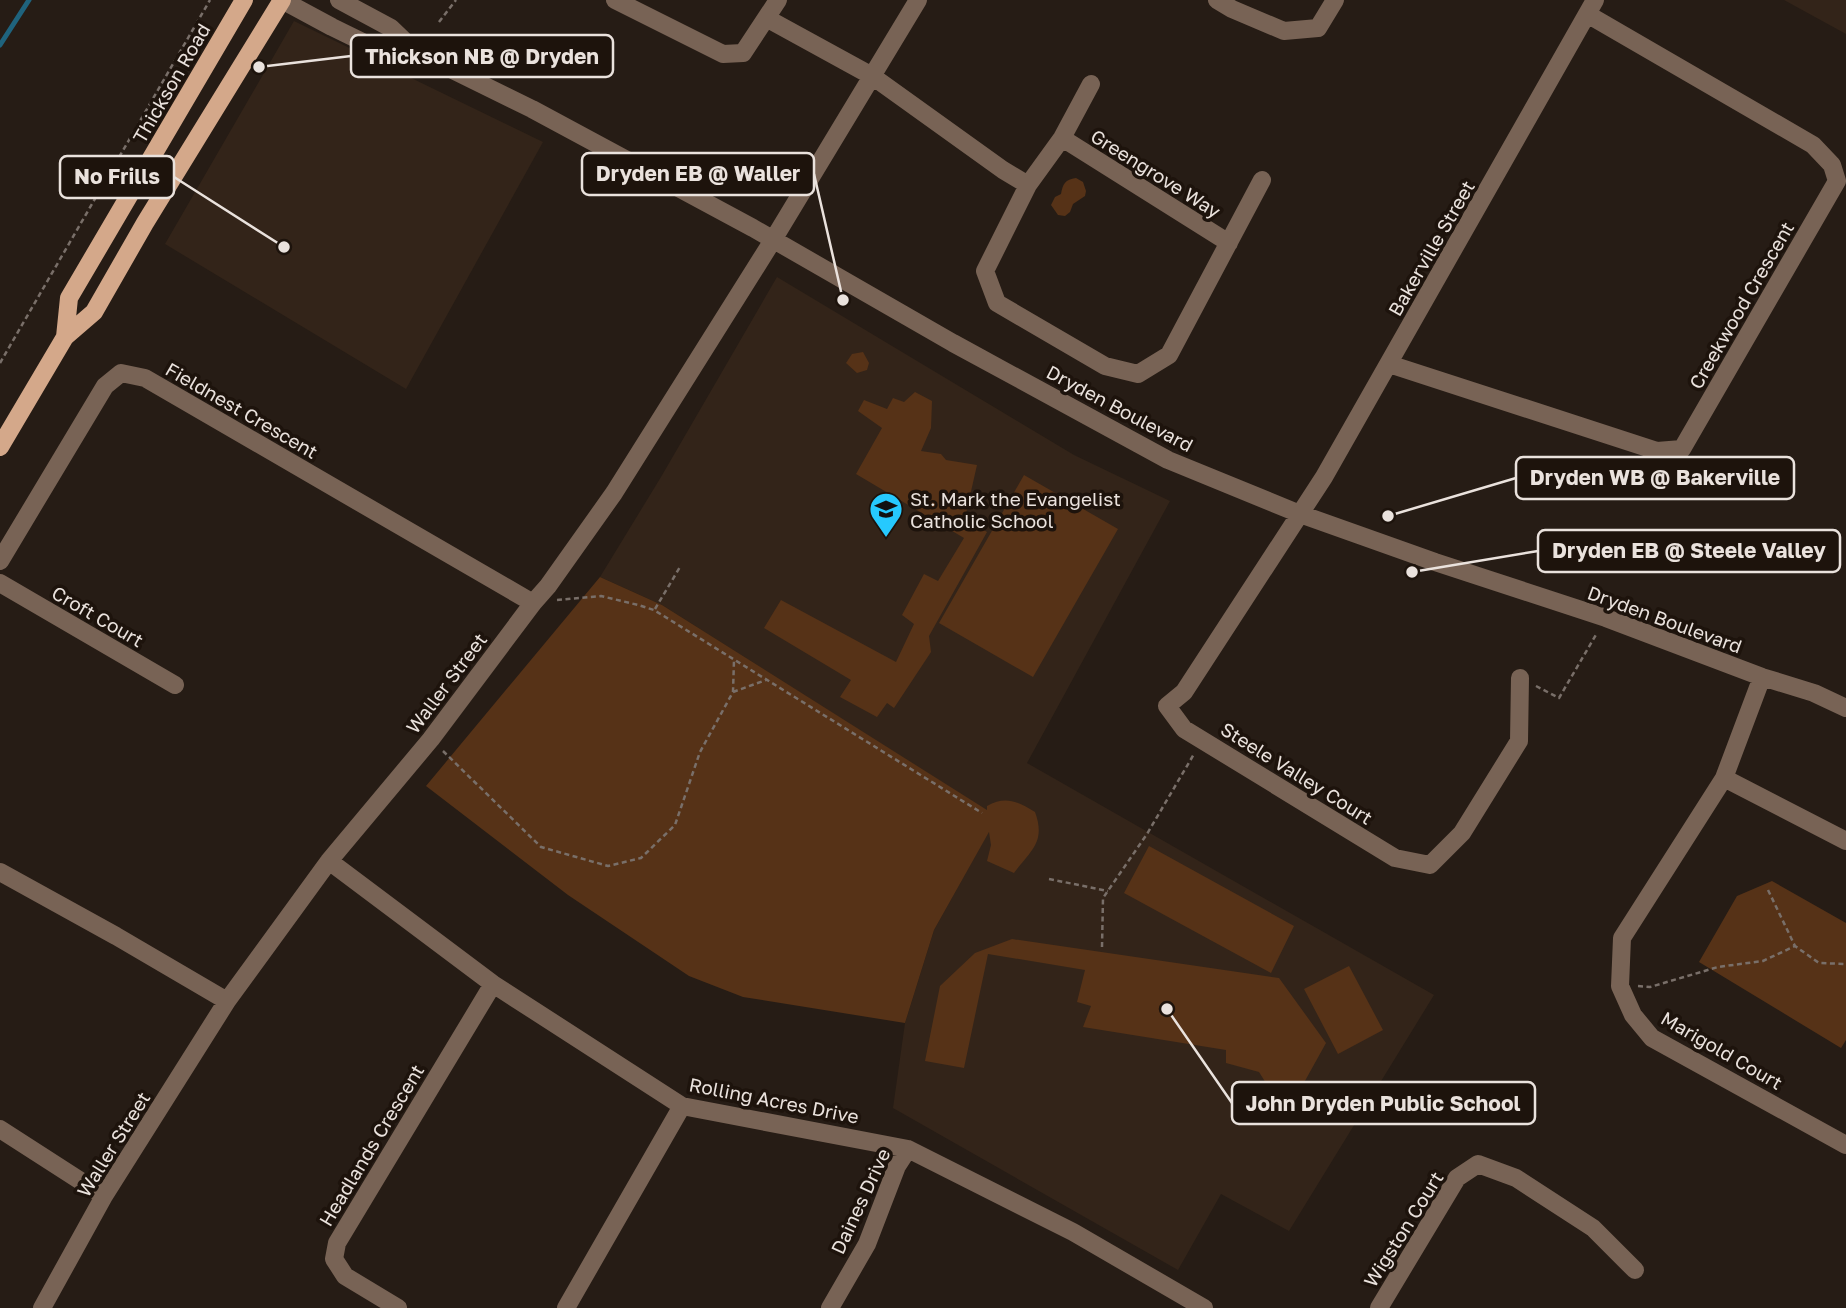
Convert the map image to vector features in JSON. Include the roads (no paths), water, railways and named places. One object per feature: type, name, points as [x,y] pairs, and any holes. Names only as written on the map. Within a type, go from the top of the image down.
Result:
[{"type":"main road","name":"Thickson Road","points":[[65,337],[69,298],[244,0]]},
{"type":"main road","name":"Thickson Road","points":[[0,447],[65,337],[94,312],[145,223],[282,0]]},
{"type":"street","name":"Dryden Boulevard","points":[[282,0],[379,50],[416,52]]},
{"type":"street","name":"Dryden Boulevard","points":[[339,0],[391,28],[416,52],[532,109],[1168,460],[1300,514],[1606,618],[1762,677],[1814,693],[1846,708]]},
{"type":"street","points":[[615,0],[723,54],[743,53],[778,0]]},
{"type":"street","name":"Waller Street","points":[[42,1308],[104,1196],[227,1001],[329,860],[431,739],[548,586],[614,493],[773,240],[918,0]]},
{"type":"street","points":[[1217,0],[1284,31],[1318,29],[1335,0]]},
{"type":"street","name":"Creekwood Crescent","points":[[1389,364],[1657,451],[1682,449],[1837,181],[1832,165],[1812,145],[1591,7]]},
{"type":"street","name":"Bakerville Street","points":[[1300,514],[1389,364],[1591,7]]},
{"type":"street","points":[[766,18],[872,76],[1028,186]]},
{"type":"street","name":"Greengrove Way","points":[[1091,84],[1062,138],[1028,186],[985,271],[997,303],[1105,366],[1138,374],[1170,355],[1262,180]]},
{"type":"street","name":"Greengrove Way","points":[[1062,138],[1228,243]]},
{"type":"street","name":"Fieldnest Crescent","points":[[0,561],[106,386],[121,373],[145,378],[533,603]]},
{"type":"street","name":"Steele Valley Court","points":[[1300,514],[1184,692],[1167,706],[1184,729],[1395,858],[1430,865],[1462,833],[1519,741],[1520,678]]},
{"type":"street","name":"Croft Court","points":[[0,583],[174,685]]},
{"type":"street","name":"Marigold Court","points":[[1762,677],[1724,778],[1622,938],[1620,986],[1633,1015],[1652,1038],[1846,1145]]},
{"type":"street","points":[[1724,778],[1846,841]]},
{"type":"street","name":"Rolling Acres Drive","points":[[329,860],[492,984],[682,1106],[908,1149],[1073,1232],[1204,1308]]},
{"type":"street","points":[[0,872],[227,1001]]},
{"type":"street","name":"Headlands Crescent","points":[[398,1308],[345,1276],[334,1259],[337,1243],[492,984]]},
{"type":"street","points":[[566,1308],[682,1106]]},
{"type":"street","points":[[0,1129],[104,1196]]},
{"type":"street","name":"Daines Drive","points":[[830,1308],[867,1244],[897,1166],[908,1149]]},
{"type":"street","name":"Wigston Court","points":[[1379,1308],[1457,1178],[1478,1164],[1516,1178],[1593,1228],[1635,1270]]},
{"type":"waterway","points":[[0,45],[29,0]]},
{"type":"place","name":"Thickson NB @ Dryden","points":[[259,67]]},
{"type":"place","name":"No Frills","points":[[284,247]]},
{"type":"place","name":"Dryden EB @ Waller","points":[[843,300]]},
{"type":"place","name":"Dryden WB @ Bakerville","points":[[1388,516]]},
{"type":"place","name":"St. Mark the Evangelist Catholic School","points":[[886,539]]},
{"type":"place","name":"Dryden EB @ Steele Valley","points":[[1412,572]]},
{"type":"place","name":"John Dryden Public School","points":[[1167,1009]]}]
